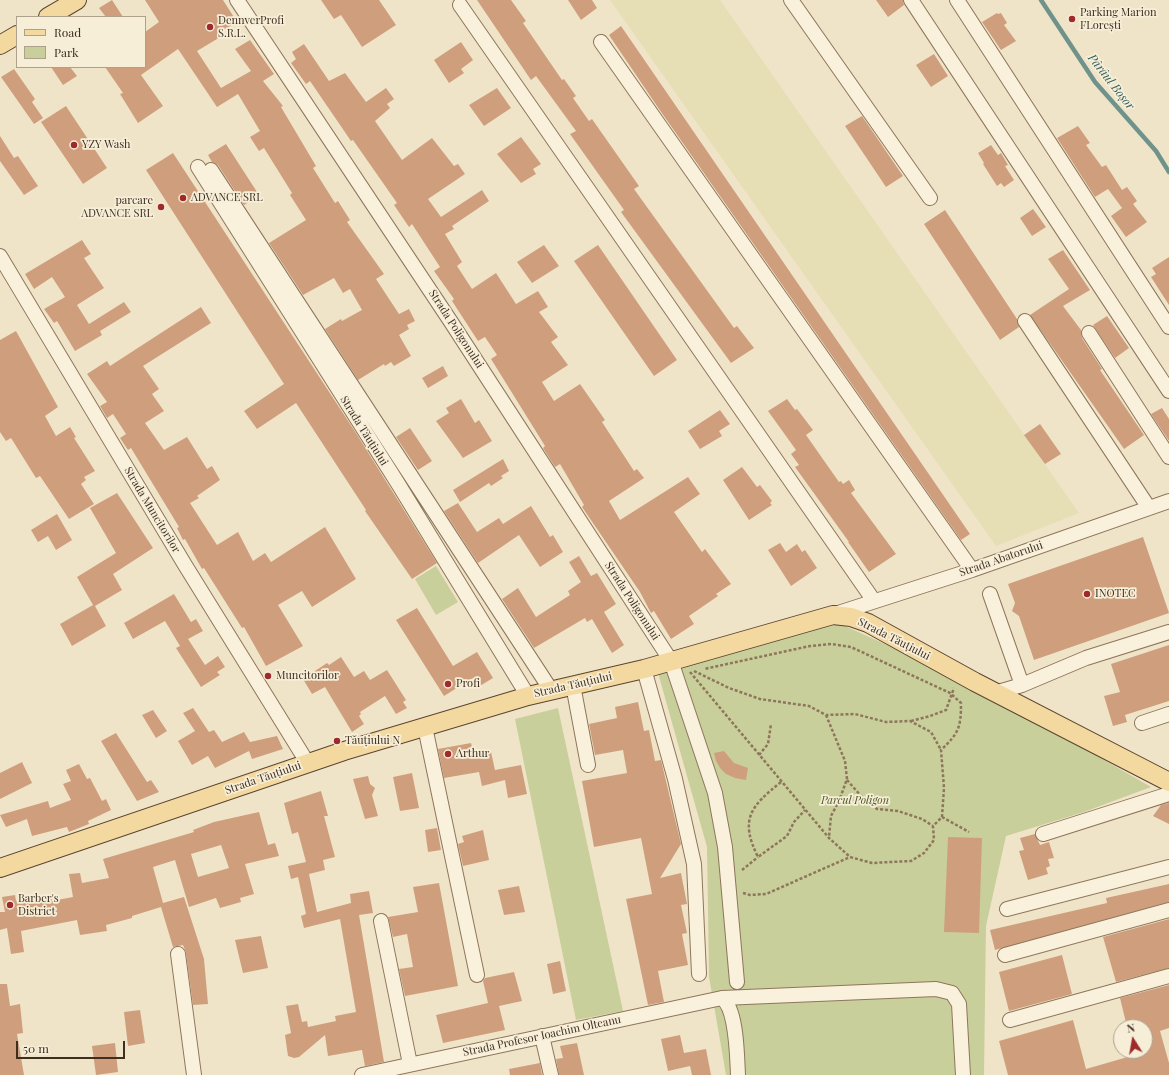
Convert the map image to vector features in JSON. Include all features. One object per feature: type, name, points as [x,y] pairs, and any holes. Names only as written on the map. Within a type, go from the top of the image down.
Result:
[{"type":"main road","points":[[50,16],[77,0]]},
{"type":"main road","points":[[0,45],[16,36]]},
{"type":"main road","name":"Strada Tăuțiului","points":[[0,868],[307,762],[528,696],[644,668],[679,664],[833,615],[851,617],[868,623],[975,682],[998,692],[1169,782]]},
{"type":"street","name":"Strada Poligonului","points":[[237,0],[679,664],[715,793],[725,847],[737,982]]},
{"type":"street","points":[[791,0],[930,198]]},
{"type":"street","points":[[911,0],[1169,391]]},
{"type":"street","points":[[957,0],[1169,327]]},
{"type":"street","points":[[460,5],[874,602]]},
{"type":"street","points":[[601,42],[972,570]]},
{"type":"street","name":"Strada Tăuțiului","points":[[528,696],[204,168],[551,690]]},
{"type":"street","name":"Strada Muncitorilor","points":[[0,256],[185,565],[307,762]]},
{"type":"street","points":[[1025,320],[1149,508]]},
{"type":"street","points":[[1089,333],[1169,457]]},
{"type":"street","name":"Strada Abatorului","points":[[833,615],[972,570],[1169,501]]},
{"type":"street","points":[[990,594],[1022,685]]},
{"type":"street","points":[[998,692],[1022,685],[1086,658],[1169,632]]},
{"type":"street","points":[[644,668],[675,779],[694,864],[699,974]]},
{"type":"street","points":[[573,685],[588,765]]},
{"type":"street","points":[[1142,723],[1169,714]]},
{"type":"street","points":[[425,727],[477,975]]},
{"type":"street","points":[[1043,834],[1169,794]]},
{"type":"street","points":[[1007,909],[1169,867]]},
{"type":"street","points":[[1005,955],[1169,910]]},
{"type":"street","points":[[381,920],[410,1064]]},
{"type":"street","points":[[178,954],[194,1075]]},
{"type":"street","points":[[1010,1020],[1169,976]]},
{"type":"street","name":"Strada Profesor Ioachim Olteanu","points":[[362,1075],[722,998],[936,989],[952,993],[959,1004],[963,1075]]},
{"type":"street","points":[[722,998],[729,1008],[734,1028],[738,1075]]},
{"type":"street","points":[[542,1036],[551,1075]]},
{"type":"path","points":[[679,664],[708,670],[810,646],[832,644],[851,648],[951,694],[961,703],[961,721],[954,738],[941,750]]},
{"type":"path","points":[[679,664],[729,688],[760,698],[809,706],[826,715],[855,714],[886,722],[910,721],[946,710],[951,694]]},
{"type":"path","points":[[679,664],[829,838],[850,857],[872,863],[911,861],[924,853],[934,840],[933,826],[942,817],[944,788],[941,750],[931,732],[910,721]]},
{"type":"path","points":[[826,715],[845,761],[847,779],[839,801],[831,816],[829,838]]},
{"type":"path","points":[[759,755],[768,744],[771,724]]},
{"type":"path","points":[[847,779],[861,796],[878,810],[898,811],[922,819],[933,826]]},
{"type":"path","points":[[758,857],[750,837],[748,827],[749,816],[762,798],[782,782]]},
{"type":"path","points":[[738,877],[742,870],[787,836],[794,822],[805,810]]},
{"type":"path","points":[[942,817],[969,832]]},
{"type":"path","points":[[739,888],[743,892],[750,895],[766,894],[850,857]]},
{"type":"shaded area","points":[[610,0],[720,0],[1079,513],[996,546]]},
{"type":"green space","points":[[436,566],[458,602],[436,615],[415,579]]},
{"type":"green space","name":"Parcul Poligon","points":[[836,622],[914,657],[1009,705],[1151,787],[1084,812],[1006,836],[986,926],[984,1075],[726,1075],[709,977],[707,847],[658,673]]},
{"type":"green space","points":[[558,708],[623,1011],[576,1020],[515,719]]},
{"type":"building","points":[[112,0],[122,16],[105,16],[99,8]]},
{"type":"building","points":[[145,0],[223,0],[237,22],[220,32],[222,36],[197,51],[221,88],[251,71],[235,49],[250,40],[274,74],[263,81],[283,106],[281,107],[316,166],[313,168],[335,203],[338,201],[350,220],[347,222],[384,274],[376,279],[399,314],[409,309],[415,321],[407,325],[409,329],[399,335],[411,356],[394,366],[391,362],[385,366],[384,364],[358,380],[325,329],[341,319],[342,321],[362,310],[350,289],[343,293],[334,278],[303,295],[269,243],[306,220],[290,195],[292,193],[264,148],[259,151],[250,137],[260,131],[238,94],[217,107],[178,49],[141,75],[163,106],[138,123],[120,94],[123,93],[106,68],[146,68],[146,31],[159,22]]},
{"type":"building","points":[[321,0],[379,0],[396,25],[362,47],[341,15],[334,19]]},
{"type":"building","points":[[477,0],[511,0],[526,21],[523,23],[562,80],[564,79],[576,96],[573,98],[589,121],[592,119],[639,186],[634,189],[734,328],[737,326],[754,348],[731,363],[621,212],[624,210],[570,134],[576,131],[536,76],[531,80]]},
{"type":"building","points":[[568,0],[592,0],[597,8],[581,20]]},
{"type":"building","points":[[876,0],[903,0],[904,5],[888,17]]},
{"type":"building","points":[[997,13],[1001,13],[1007,23],[1004,25],[1016,41],[1001,50],[982,22]]},
{"type":"building","points":[[621,26],[970,534],[961,540],[659,109],[609,35]]},
{"type":"building","points":[[461,42],[473,60],[461,69],[464,73],[449,83],[434,60]]},
{"type":"building","points":[[304,44],[329,81],[345,73],[366,102],[386,88],[394,99],[387,104],[390,108],[375,121],[402,160],[432,138],[454,166],[458,164],[465,174],[428,199],[441,217],[482,190],[489,201],[452,226],[454,229],[445,234],[462,262],[457,266],[472,289],[496,273],[516,304],[538,291],[548,307],[539,312],[558,337],[551,342],[568,365],[542,382],[554,401],[580,384],[605,420],[602,422],[634,471],[637,469],[644,478],[609,501],[620,520],[688,477],[700,494],[674,512],[702,552],[705,549],[731,584],[716,594],[718,596],[689,616],[694,624],[671,639],[654,611],[651,613],[640,592],[582,507],[584,505],[560,464],[555,467],[543,448],[545,446],[491,359],[497,355],[485,337],[478,341],[452,301],[454,299],[434,271],[440,267],[412,224],[409,227],[394,205],[397,203],[353,140],[351,141],[310,81],[306,84],[291,63],[296,59],[292,52]]},
{"type":"building","points":[[934,54],[948,76],[931,87],[916,65]]},
{"type":"building","points":[[52,68],[71,68],[77,76],[63,85]]},
{"type":"building","points":[[14,69],[35,99],[32,102],[43,118],[34,124],[1,77]]},
{"type":"building","points":[[497,88],[511,108],[484,126],[469,105]]},
{"type":"building","name":"YZY Wash","points":[[66,106],[107,168],[83,184],[41,122]]},
{"type":"building","points":[[862,116],[903,176],[886,187],[845,126]]},
{"type":"building","points":[[1078,126],[1090,143],[1086,145],[1102,167],[1106,165],[1122,190],[1127,187],[1137,201],[1133,204],[1147,222],[1126,237],[1111,216],[1122,208],[1108,189],[1095,197],[1057,138]]},
{"type":"building","points":[[0,136],[14,158],[18,156],[38,186],[24,195],[0,161]]},
{"type":"building","points":[[521,137],[541,164],[533,169],[536,174],[521,183],[497,154]]},
{"type":"building","points":[[226,144],[259,195],[244,205],[218,165],[212,162],[208,155]]},
{"type":"building","points":[[991,145],[998,155],[1001,153],[1008,165],[1005,166],[1014,180],[1004,187],[1001,183],[997,186],[978,153]]},
{"type":"building","points":[[173,153],[356,433],[437,563],[412,579],[365,511],[366,510],[296,403],[257,429],[244,411],[284,384],[146,170]]},
{"type":"building","points":[[1033,209],[1046,227],[1032,236],[1020,218]]},
{"type":"building","points":[[945,210],[1017,319],[1019,327],[1000,340],[924,224]]},
{"type":"building","points":[[82,240],[91,254],[84,258],[104,288],[77,305],[89,324],[124,302],[131,312],[100,331],[102,335],[75,351],[57,321],[54,323],[44,309],[65,297],[52,277],[34,289],[25,274]]},
{"type":"building","points":[[544,245],[559,266],[532,283],[517,262]]},
{"type":"building","points":[[598,245],[677,360],[654,376],[574,261]]},
{"type":"building","points":[[1063,250],[1090,290],[1063,306],[1081,330],[1082,338],[1102,369],[1100,370],[1144,435],[1124,449],[1030,315],[1069,289],[1048,259]]},
{"type":"building","points":[[1169,257],[1169,305],[1151,277],[1156,274],[1152,268]]},
{"type":"building","points":[[201,307],[211,323],[143,366],[159,389],[152,394],[164,411],[145,423],[164,450],[187,437],[207,469],[212,466],[220,480],[197,496],[199,498],[190,503],[217,545],[238,532],[253,561],[265,553],[271,562],[325,527],[356,579],[312,607],[302,591],[278,605],[303,646],[266,666],[244,627],[242,628],[204,568],[202,569],[185,539],[183,540],[177,528],[179,527],[131,448],[128,450],[120,438],[126,434],[113,414],[107,418],[100,406],[107,402],[87,374],[107,361],[110,366]]},
{"type":"building","points":[[1107,316],[1129,348],[1115,358],[1093,325]]},
{"type":"building","points":[[16,331],[58,407],[45,416],[56,436],[70,427],[76,437],[74,438],[95,471],[84,477],[86,480],[81,484],[94,504],[69,519],[40,476],[36,478],[11,438],[6,441],[0,432],[0,340]]},
{"type":"building","points":[[443,366],[448,376],[428,388],[422,378]]},
{"type":"building","points":[[461,399],[475,423],[479,420],[492,441],[463,458],[436,421],[449,413],[446,408]]},
{"type":"building","points":[[787,399],[795,410],[797,409],[813,430],[806,435],[839,482],[841,481],[843,484],[849,480],[855,490],[851,493],[896,554],[869,572],[795,467],[799,465],[791,454],[796,450],[768,411]]},
{"type":"building","points":[[1162,408],[1169,419],[1169,441],[1151,414]]},
{"type":"building","points":[[720,410],[730,424],[719,431],[722,436],[700,449],[688,431]]},
{"type":"building","points":[[1040,424],[1061,454],[1045,464],[1024,435]]},
{"type":"building","points":[[410,428],[432,461],[418,470],[396,437]]},
{"type":"building","points":[[503,459],[509,471],[501,476],[503,478],[491,486],[489,483],[460,502],[453,490]]},
{"type":"building","points":[[742,467],[757,487],[760,485],[772,501],[770,503],[772,505],[749,520],[723,480]]},
{"type":"building","points":[[117,493],[153,548],[113,574],[122,590],[95,606],[106,626],[72,646],[60,624],[93,605],[77,577],[116,553],[90,508]]},
{"type":"building","points":[[458,503],[477,532],[499,518],[503,524],[531,506],[550,537],[553,535],[563,552],[540,567],[519,535],[478,563],[444,511]]},
{"type":"building","points":[[57,514],[72,540],[56,550],[48,536],[38,542],[31,530]]},
{"type":"building","name":"INOTEC","points":[[1143,537],[1169,613],[1034,660],[1019,616],[1012,611],[1015,603],[1008,584]]},
{"type":"building","points":[[780,543],[786,552],[797,544],[802,552],[805,550],[817,568],[791,586],[768,550]]},
{"type":"building","points":[[579,556],[591,576],[597,573],[616,604],[604,612],[624,645],[612,653],[592,619],[587,622],[585,618],[534,648],[502,599],[518,588],[536,617],[570,595],[568,591],[581,582],[569,562]]},
{"type":"building","points":[[174,594],[191,622],[196,619],[203,631],[188,639],[205,665],[218,656],[225,667],[217,672],[220,675],[201,687],[176,648],[180,646],[165,621],[133,639],[124,623]]},
{"type":"building","points":[[417,608],[453,666],[477,652],[493,678],[478,687],[473,678],[444,696],[396,620]]},
{"type":"building","points":[[1169,645],[1169,701],[1125,715],[1127,722],[1113,726],[1104,696],[1120,692],[1111,664]]},
{"type":"building","points":[[341,657],[354,677],[364,671],[370,680],[387,670],[406,700],[403,702],[407,708],[396,714],[385,696],[360,712],[361,714],[359,716],[364,724],[352,732],[325,687],[312,694],[303,679],[327,663],[329,665]]},
{"type":"building","points":[[638,702],[644,731],[649,730],[655,761],[661,760],[681,844],[660,878],[681,873],[687,904],[681,905],[687,933],[682,934],[688,965],[658,971],[664,1002],[648,1005],[626,899],[652,894],[641,838],[594,847],[582,781],[627,773],[623,750],[595,755],[589,724],[617,718],[615,707]]},
{"type":"building","points":[[193,708],[209,732],[214,730],[222,742],[244,732],[250,742],[277,736],[283,749],[252,759],[249,751],[215,768],[208,756],[192,765],[178,741],[195,731],[183,713]]},
{"type":"building","points":[[153,710],[167,731],[156,738],[142,715]]},
{"type":"building","points":[[116,733],[147,782],[151,780],[159,792],[137,801],[101,741]]},
{"type":"building","points":[[471,743],[474,755],[491,752],[495,770],[521,765],[527,794],[508,798],[505,780],[482,786],[479,772],[444,778],[438,749]]},
{"type":"building","points":[[724,751],[734,763],[748,768],[746,780],[735,778],[726,774],[720,768],[714,753]]},
{"type":"building","points":[[22,762],[32,783],[0,799],[0,773]]},
{"type":"building","points":[[79,764],[87,779],[90,778],[102,801],[106,799],[111,810],[88,821],[89,824],[69,832],[67,827],[32,836],[27,819],[6,827],[0,815],[48,801],[50,808],[71,800],[63,784],[71,781],[66,770]]},
{"type":"building","points":[[412,773],[419,808],[400,811],[393,777]]},
{"type":"building","points":[[368,776],[370,784],[375,788],[372,795],[378,816],[365,819],[353,779]]},
{"type":"building","points":[[321,791],[328,816],[324,816],[335,857],[323,860],[325,870],[309,874],[317,912],[351,903],[350,894],[369,891],[373,913],[359,915],[384,1062],[365,1066],[362,1050],[328,1056],[325,1035],[299,1057],[294,1058],[288,1056],[285,1035],[291,1033],[286,1006],[298,1004],[302,1022],[307,1021],[308,1027],[336,1021],[335,1016],[356,1012],[340,919],[304,928],[301,916],[306,914],[298,877],[291,879],[288,866],[306,862],[298,832],[292,834],[284,803]]},
{"type":"building","points":[[1169,803],[1169,824],[1153,816],[1161,805]]},
{"type":"building","points":[[259,812],[268,845],[275,843],[279,856],[245,864],[254,894],[240,898],[241,902],[220,908],[216,898],[189,907],[175,860],[153,867],[163,903],[184,897],[204,959],[208,1004],[193,1005],[186,953],[183,945],[173,947],[161,907],[132,916],[132,918],[106,925],[107,931],[80,935],[77,920],[21,931],[24,952],[11,954],[7,928],[0,930],[0,912],[5,912],[2,897],[15,895],[16,901],[20,901],[51,896],[52,901],[73,897],[69,874],[80,873],[82,883],[109,878],[103,859],[194,832],[193,830],[214,822]],"holes":[[[221,845],[229,868],[198,877],[191,854]]]},
{"type":"building","points":[[437,828],[441,850],[428,852],[425,830]]},
{"type":"building","points":[[483,830],[489,860],[463,866],[458,844],[464,842],[462,836]]},
{"type":"building","points":[[1035,834],[1040,845],[1049,842],[1054,858],[1048,859],[1050,866],[1046,868],[1048,874],[1028,880],[1019,851],[1024,850],[1020,838]]},
{"type":"building","points":[[948,837],[982,838],[979,933],[944,932]]},
{"type":"building","points":[[439,883],[458,986],[405,996],[399,969],[413,967],[407,934],[393,937],[388,917],[418,912],[413,887]]},
{"type":"building","points":[[1169,884],[1169,902],[995,950],[990,930],[1107,903],[1106,898]]},
{"type":"building","points":[[519,886],[525,912],[504,915],[498,890]]},
{"type":"building","points":[[1169,919],[1169,968],[1116,982],[1103,937]]},
{"type":"building","points":[[261,936],[268,968],[243,973],[235,940]]},
{"type":"building","points":[[1062,955],[1072,994],[1009,1011],[999,972]]},
{"type":"building","points":[[560,961],[566,991],[553,994],[547,964]]},
{"type":"building","points":[[514,972],[522,1001],[499,1006],[505,1030],[443,1043],[436,1015],[488,1003],[483,981],[485,978]]},
{"type":"building","points":[[0,984],[7,984],[10,1006],[20,1004],[23,1033],[17,1034],[24,1075],[0,1075]]},
{"type":"building","points":[[1169,985],[1169,1028],[1160,1031],[1169,1063],[1169,1075],[1008,1075],[999,1041],[1073,1020],[1086,1069],[1121,1059],[1153,1059],[1153,1019],[1125,1019],[1120,998]]},
{"type":"building","points":[[140,1010],[145,1043],[128,1046],[124,1012]]},
{"type":"building","points":[[680,1035],[684,1053],[706,1049],[711,1075],[692,1075],[690,1066],[668,1071],[661,1039]]},
{"type":"building","points":[[115,1043],[118,1072],[96,1075],[92,1046]]},
{"type":"building","points":[[577,1043],[584,1075],[559,1075],[556,1059],[563,1058],[560,1046]]},
{"type":"building","points":[[540,1063],[542,1075],[510,1075],[509,1069]]},
{"type":"waterway","name":"Pârâul Boșor","points":[[1041,0],[1095,82],[1156,151],[1169,172]]},
{"type":"place","name":"Parking Marion FLorești","points":[[1072,19]]},
{"type":"place","name":"DennverProfi S.R.L.","points":[[210,27]]},
{"type":"place","name":"YZY Wash","points":[[74,145]]},
{"type":"place","name":"ADVANCE SRL","points":[[183,198]]},
{"type":"place","name":"parcare ADVANCE SRL","points":[[161,207]]},
{"type":"place","name":"INOTEC","points":[[1087,594]]},
{"type":"place","name":"Muncitorilor","points":[[268,676]]},
{"type":"place","name":"Profi","points":[[448,684]]},
{"type":"place","name":"Tăuțiului N","points":[[337,741]]},
{"type":"place","name":"Arthur","points":[[448,754]]},
{"type":"place","name":"Barber's District","points":[[10,905]]}]
